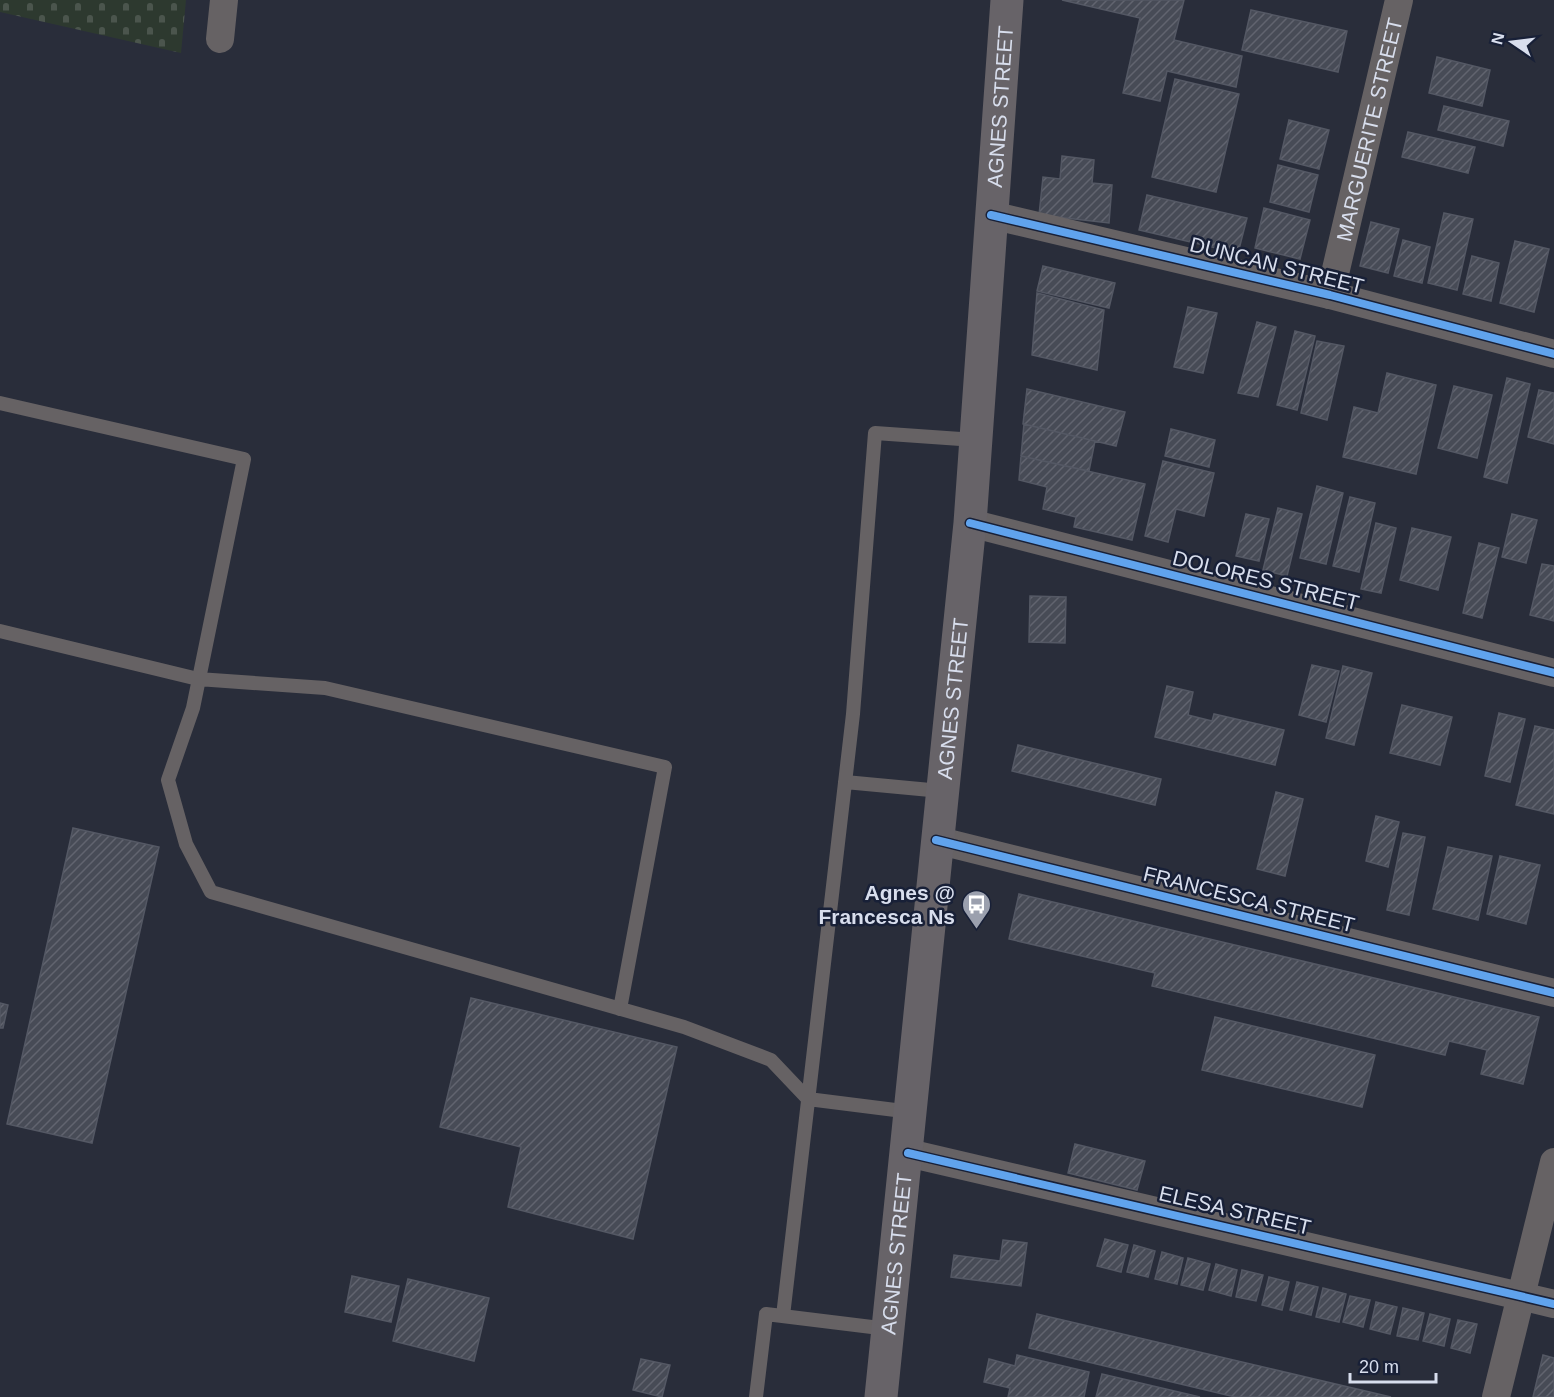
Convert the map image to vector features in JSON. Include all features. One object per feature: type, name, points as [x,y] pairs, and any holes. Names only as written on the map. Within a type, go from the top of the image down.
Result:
[{"type":"main road","name":"AGNES STREET","points":[[881,1397],[908,1153],[936,840],[969,523],[1007,0]]},
{"type":"street","points":[[220,39],[224,0]]},
{"type":"street","name":"MARGUERITE STREET","points":[[1330,295],[1399,0]]},
{"type":"street","name":"DUNCAN STREET","points":[[991,215],[1330,295],[1554,354]]},
{"type":"street","name":"DOLORES STREET","points":[[969,523],[1554,673]]},
{"type":"street","name":"FRANCESCA STREET","points":[[936,840],[1554,993]]},
{"type":"street","name":"ELESA STREET","points":[[908,1153],[1554,1304]]},
{"type":"street","points":[[1496,1397],[1554,1162]]},
{"type":"lane","points":[[0,403],[244,459],[193,708],[168,780],[186,844],[211,892],[684,1027],[771,1060],[808,1099],[911,1112]]},
{"type":"lane","points":[[783,1316],[853,714],[875,433],[975,440]]},
{"type":"lane","points":[[0,631],[198,680],[326,688],[665,767],[620,1008]]},
{"type":"lane","points":[[845,782],[941,791]]},
{"type":"lane","points":[[756,1397],[766,1314],[888,1329]]},
{"type":"green space","points":[[0,0],[186,0],[181,53],[0,12]]},
{"type":"building","points":[[1062,0],[1184,0],[1174,40],[1242,56],[1236,87],[1167,71],[1160,101],[1123,93],[1140,18]]},
{"type":"building","points":[[1251,10],[1347,31],[1338,72],[1242,50]]},
{"type":"building","points":[[1437,57],[1490,70],[1482,106],[1429,93]]},
{"type":"building","points":[[1175,79],[1239,94],[1216,192],[1152,177]]},
{"type":"building","points":[[1444,106],[1509,121],[1503,146],[1438,130]]},
{"type":"building","points":[[1289,120],[1329,130],[1319,169],[1280,159]]},
{"type":"building","points":[[1408,132],[1475,147],[1468,173],[1402,157]]},
{"type":"building","points":[[1062,156],[1094,160],[1092,183],[1112,185],[1109,223],[1039,215],[1043,177],[1060,179]]},
{"type":"building","points":[[1278,165],[1318,175],[1309,212],[1270,202]]},
{"type":"building","points":[[1147,195],[1247,218],[1238,253],[1139,230]]},
{"type":"building","points":[[1264,208],[1310,220],[1300,259],[1255,248]]},
{"type":"building","points":[[1444,213],[1473,219],[1457,290],[1428,283]]},
{"type":"building","points":[[1371,222],[1399,229],[1388,273],[1360,266]]},
{"type":"building","points":[[1403,240],[1430,247],[1422,283],[1394,276]]},
{"type":"building","points":[[1515,241],[1549,249],[1534,312],[1500,303]]},
{"type":"building","points":[[1472,256],[1499,263],[1491,301],[1463,294]]},
{"type":"building","points":[[1043,266],[1115,283],[1109,308],[1037,291]]},
{"type":"building","points":[[1037,293],[1104,310],[1097,370],[1032,355]]},
{"type":"building","points":[[1188,307],[1217,313],[1203,373],[1174,367]]},
{"type":"building","points":[[1257,322],[1276,327],[1258,397],[1238,393]]},
{"type":"building","points":[[1295,331],[1315,336],[1297,410],[1277,405]]},
{"type":"building","points":[[1317,341],[1344,346],[1327,420],[1301,413]]},
{"type":"building","points":[[1387,373],[1436,385],[1416,474],[1343,457],[1354,407],[1378,413]]},
{"type":"building","points":[[1507,378],[1530,384],[1507,483],[1484,477]]},
{"type":"building","points":[[1454,386],[1492,395],[1477,458],[1438,448]]},
{"type":"building","points":[[1027,389],[1125,412],[1116,446],[1023,424]]},
{"type":"building","points":[[1539,390],[1554,393],[1554,444],[1528,437]]},
{"type":"building","points":[[1024,424],[1095,441],[1089,471],[1021,456]]},
{"type":"building","points":[[1171,429],[1215,440],[1209,467],[1165,456]]},
{"type":"building","points":[[1021,456],[1145,484],[1132,540],[1074,527],[1076,517],[1043,509],[1047,487],[1019,480]]},
{"type":"building","points":[[1163,461],[1214,473],[1204,516],[1176,509],[1168,542],[1145,536]]},
{"type":"building","points":[[1317,486],[1343,493],[1326,564],[1300,558]]},
{"type":"building","points":[[1350,497],[1375,503],[1359,572],[1333,566]]},
{"type":"building","points":[[1278,508],[1302,514],[1287,576],[1263,570]]},
{"type":"building","points":[[1246,514],[1269,519],[1259,561],[1236,556]]},
{"type":"building","points":[[1512,514],[1537,520],[1526,563],[1502,557]]},
{"type":"building","points":[[1376,523],[1396,528],[1381,593],[1361,589]]},
{"type":"building","points":[[1412,528],[1451,537],[1438,590],[1400,580]]},
{"type":"building","points":[[1479,543],[1499,548],[1482,618],[1463,613]]},
{"type":"building","points":[[1542,564],[1554,566],[1554,621],[1530,615]]},
{"type":"building","points":[[1030,596],[1066,597],[1065,643],[1029,642]]},
{"type":"building","points":[[1312,665],[1339,671],[1326,722],[1299,715]]},
{"type":"building","points":[[1343,666],[1372,673],[1354,745],[1326,738]]},
{"type":"building","points":[[1167,686],[1193,692],[1188,715],[1212,721],[1214,714],[1284,730],[1275,765],[1155,737]]},
{"type":"building","points":[[1402,705],[1452,717],[1440,765],[1390,753]]},
{"type":"building","points":[[1499,713],[1525,719],[1510,782],[1485,776]]},
{"type":"building","points":[[1535,726],[1554,730],[1554,814],[1516,805]]},
{"type":"building","points":[[1018,745],[1161,779],[1155,805],[1012,771]]},
{"type":"building","points":[[1276,792],[1303,799],[1285,876],[1257,869]]},
{"type":"building","points":[[1376,816],[1399,822],[1388,867],[1366,861]]},
{"type":"building","points":[[73,828],[159,847],[92,1143],[7,1124]]},
{"type":"building","points":[[1403,833],[1425,837],[1409,915],[1387,910]]},
{"type":"building","points":[[1448,847],[1492,856],[1478,920],[1433,909]]},
{"type":"building","points":[[1500,856],[1540,865],[1526,924],[1487,914]]},
{"type":"building","points":[[1019,894],[1539,1017],[1523,1084],[1481,1074],[1487,1050],[1449,1041],[1445,1055],[1152,986],[1155,973],[1009,939]]},
{"type":"building","points":[[471,998],[677,1047],[633,1239],[508,1207],[521,1147],[440,1127]]},
{"type":"building","points":[[0,1003],[8,1005],[3,1028],[0,1028]]},
{"type":"building","points":[[1215,1017],[1375,1055],[1362,1107],[1202,1070]]},
{"type":"building","points":[[1075,1144],[1145,1161],[1137,1190],[1068,1173]]},
{"type":"building","points":[[1105,1239],[1128,1245],[1121,1272],[1097,1266]]},
{"type":"building","points":[[1003,1240],[1027,1243],[1021,1286],[951,1277],[954,1255],[1000,1261]]},
{"type":"building","points":[[1134,1245],[1155,1251],[1148,1277],[1127,1272]]},
{"type":"building","points":[[1162,1252],[1183,1258],[1177,1284],[1155,1279]]},
{"type":"building","points":[[1188,1258],[1210,1264],[1203,1290],[1181,1285]]},
{"type":"building","points":[[1216,1264],[1237,1270],[1231,1296],[1209,1290]]},
{"type":"building","points":[[1242,1270],[1263,1275],[1256,1301],[1236,1297]]},
{"type":"building","points":[[352,1276],[399,1286],[391,1322],[345,1312]]},
{"type":"building","points":[[1269,1277],[1289,1282],[1282,1310],[1262,1305]]},
{"type":"building","points":[[408,1279],[489,1298],[474,1361],[393,1341]]},
{"type":"building","points":[[1297,1282],[1318,1287],[1311,1315],[1290,1310]]},
{"type":"building","points":[[1323,1288],[1346,1294],[1339,1322],[1316,1317]]},
{"type":"building","points":[[1350,1296],[1370,1300],[1363,1327],[1343,1322]]},
{"type":"building","points":[[1376,1302],[1397,1307],[1390,1334],[1370,1329]]},
{"type":"building","points":[[1403,1308],[1424,1313],[1418,1340],[1397,1336]]},
{"type":"building","points":[[1037,1314],[1391,1397],[1235,1397],[1029,1348]]},
{"type":"building","points":[[1430,1314],[1450,1319],[1444,1346],[1423,1341]]},
{"type":"building","points":[[1458,1320],[1477,1324],[1470,1353],[1451,1348]]},
{"type":"building","points":[[1017,1355],[1089,1372],[1084,1397],[1008,1397],[1010,1388],[984,1382],[989,1359],[1015,1366]]},
{"type":"building","points":[[1543,1355],[1554,1358],[1554,1397],[1533,1397]]},
{"type":"building","points":[[641,1359],[670,1365],[662,1397],[633,1390]]},
{"type":"building","points":[[1102,1374],[1200,1397],[1096,1397]]},
{"type":"cycle path","points":[[991,215],[1330,295],[1554,354]]},
{"type":"cycle path","points":[[970,523],[1554,673]]},
{"type":"cycle path","points":[[936,840],[1554,993]]},
{"type":"cycle path","points":[[908,1153],[1554,1304]]},
{"type":"place","name":"Agnes @ Francesca Ns","points":[[976,930]]}]
